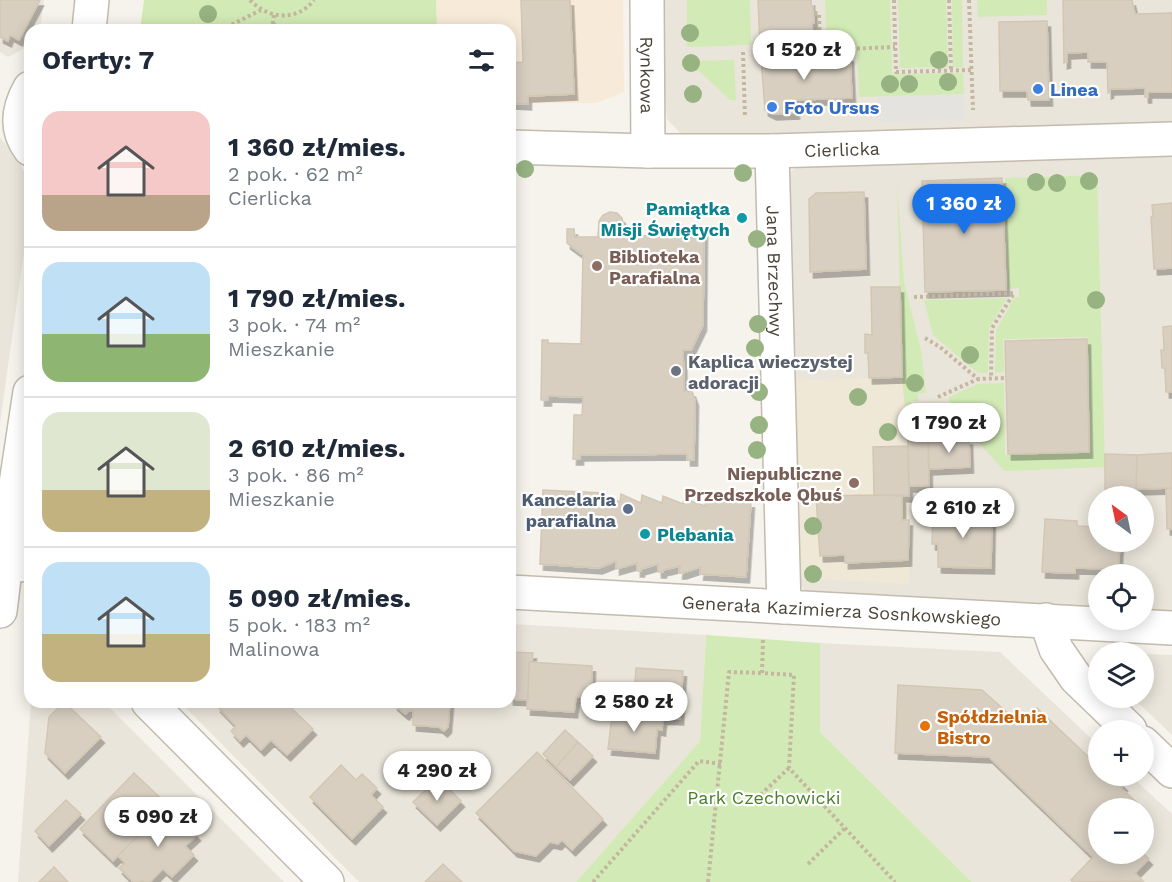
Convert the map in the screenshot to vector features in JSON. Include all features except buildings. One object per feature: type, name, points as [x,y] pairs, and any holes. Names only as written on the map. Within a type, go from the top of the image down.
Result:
[{"type":"street","points":[[90,24],[92,0]]},
{"type":"street","name":"Rynkowa","points":[[647,0],[648,151]]},
{"type":"street","points":[[17,100],[24,138]]},
{"type":"street","name":"Cierlicka","points":[[516,147],[648,151],[772,151],[1172,139]]},
{"type":"street","name":"Jana Brzechwy","points":[[772,151],[784,607]]},
{"type":"street","points":[[0,611],[18,566],[24,479]]},
{"type":"street","name":"Generała Kazimierza Sosnkowskiego","points":[[516,592],[1172,628]]},
{"type":"street","points":[[1046,620],[1056,649],[1076,678],[1120,720]]},
{"type":"street","points":[[154,708],[327,882]]},
{"type":"street","points":[[1154,754],[1172,771]]},
{"type":"path","points":[[250,0],[261,10],[274,15],[299,12],[314,0]]},
{"type":"path","points":[[894,0],[896,72],[972,70]]},
{"type":"path","points":[[948,0],[951,70]]},
{"type":"path","points":[[969,0],[973,115]]},
{"type":"path","points":[[234,24],[261,10]]},
{"type":"path","points":[[814,14],[819,14],[820,50],[895,47]]},
{"type":"path","points":[[273,23],[274,15]]},
{"type":"path","points":[[743,52],[745,119]]},
{"type":"path","points":[[914,297],[1014,294],[992,328],[991,378]]},
{"type":"path","points":[[925,338],[940,347],[978,379]]},
{"type":"path","points":[[938,397],[978,379],[1006,378]]},
{"type":"path","points":[[762,673],[763,639]]},
{"type":"path","points":[[708,882],[722,764],[729,672],[794,675],[789,768],[752,803]]},
{"type":"path","points":[[593,882],[699,761],[722,764]]},
{"type":"path","points":[[789,768],[895,882]]},
{"type":"path","points":[[808,864],[845,828]]},
{"type":"shaded area","points":[[0,0],[44,0],[41,24],[24,24],[24,48],[8,57],[0,52]]},
{"type":"shaded area","points":[[436,0],[623,0],[624,92],[596,103],[516,103],[516,24],[437,24]]},
{"type":"shaded area","points":[[664,0],[1172,0],[1172,125],[692,138],[682,135],[667,119]]},
{"type":"shaded area","points":[[963,94],[965,120],[877,122],[877,97]]},
{"type":"shaded area","points":[[0,138],[17,157],[24,172],[24,252],[0,423]]},
{"type":"shaded area","points":[[1172,154],[1172,612],[1154,611],[1154,564],[1088,564],[1088,607],[805,591],[800,585],[800,470],[788,466],[788,174],[805,165]]},
{"type":"shaded area","name":"Niepubliczne Przedszkole Qbuś","points":[[902,377],[908,440],[909,584],[800,578],[800,470],[788,466],[786,381]]},
{"type":"shaded area","points":[[516,624],[706,635],[700,741],[576,882],[359,882],[186,708],[516,708]]},
{"type":"shaded area","points":[[820,643],[1000,652],[1088,736],[1088,786],[1142,786],[1172,814],[1172,882],[972,882],[820,732]]},
{"type":"shaded area","points":[[1154,654],[1172,655],[1172,735],[1144,708],[1154,708]]},
{"type":"shaded area","points":[[31,708],[110,708],[284,882],[18,882]]},
{"type":"green space","points":[[144,0],[436,0],[437,24],[141,24]]},
{"type":"green space","points":[[687,0],[750,0],[751,45],[687,47]]},
{"type":"green space","points":[[825,0],[890,0],[892,74],[963,73],[964,94],[859,97],[857,53],[827,55]]},
{"type":"green space","points":[[898,0],[946,0],[948,67],[900,68]]},
{"type":"green space","points":[[952,0],[962,0],[963,67],[953,67]]},
{"type":"green space","points":[[977,0],[1047,0],[1047,15],[978,17]]},
{"type":"green space","points":[[734,60],[736,100],[730,100],[699,71],[687,69],[687,61]]},
{"type":"green space","points":[[1097,175],[1105,467],[1004,471],[975,438],[937,439],[937,430],[950,429],[949,397],[978,384],[1004,383],[1005,455],[1091,452],[1088,337],[1003,339],[1004,372],[995,373],[996,330],[1015,297],[1019,297],[1019,288],[1008,289],[1005,178]]},
{"type":"green space","points":[[897,183],[904,282],[921,350],[926,393],[918,393],[918,401],[911,401],[912,417],[906,418],[902,377]]},
{"type":"green space","points":[[1007,298],[989,328],[988,373],[978,373],[933,335],[924,300]]},
{"type":"green space","name":"Park Czechowicki","points":[[706,635],[820,643],[820,732],[972,882],[576,882],[700,741]]},
{"type":"place","name":"Linea","points":[[1038,89]]},
{"type":"place","name":"Foto Ursus","points":[[772,107]]},
{"type":"place","name":"Pamiątka Misji Świętych","points":[[742,218]]},
{"type":"place","name":"Biblioteka Parafialna","points":[[597,266]]},
{"type":"place","name":"Kaplica wieczystej adoracji","points":[[676,371]]},
{"type":"place","name":"Niepubliczne Przedszkole Qbuś","points":[[854,483]]},
{"type":"place","name":"Kancelaria parafialna","points":[[628,509]]},
{"type":"place","name":"Plebania","points":[[645,534]]},
{"type":"place","name":"Spółdzielnia Bistro","points":[[925,726]]}]
